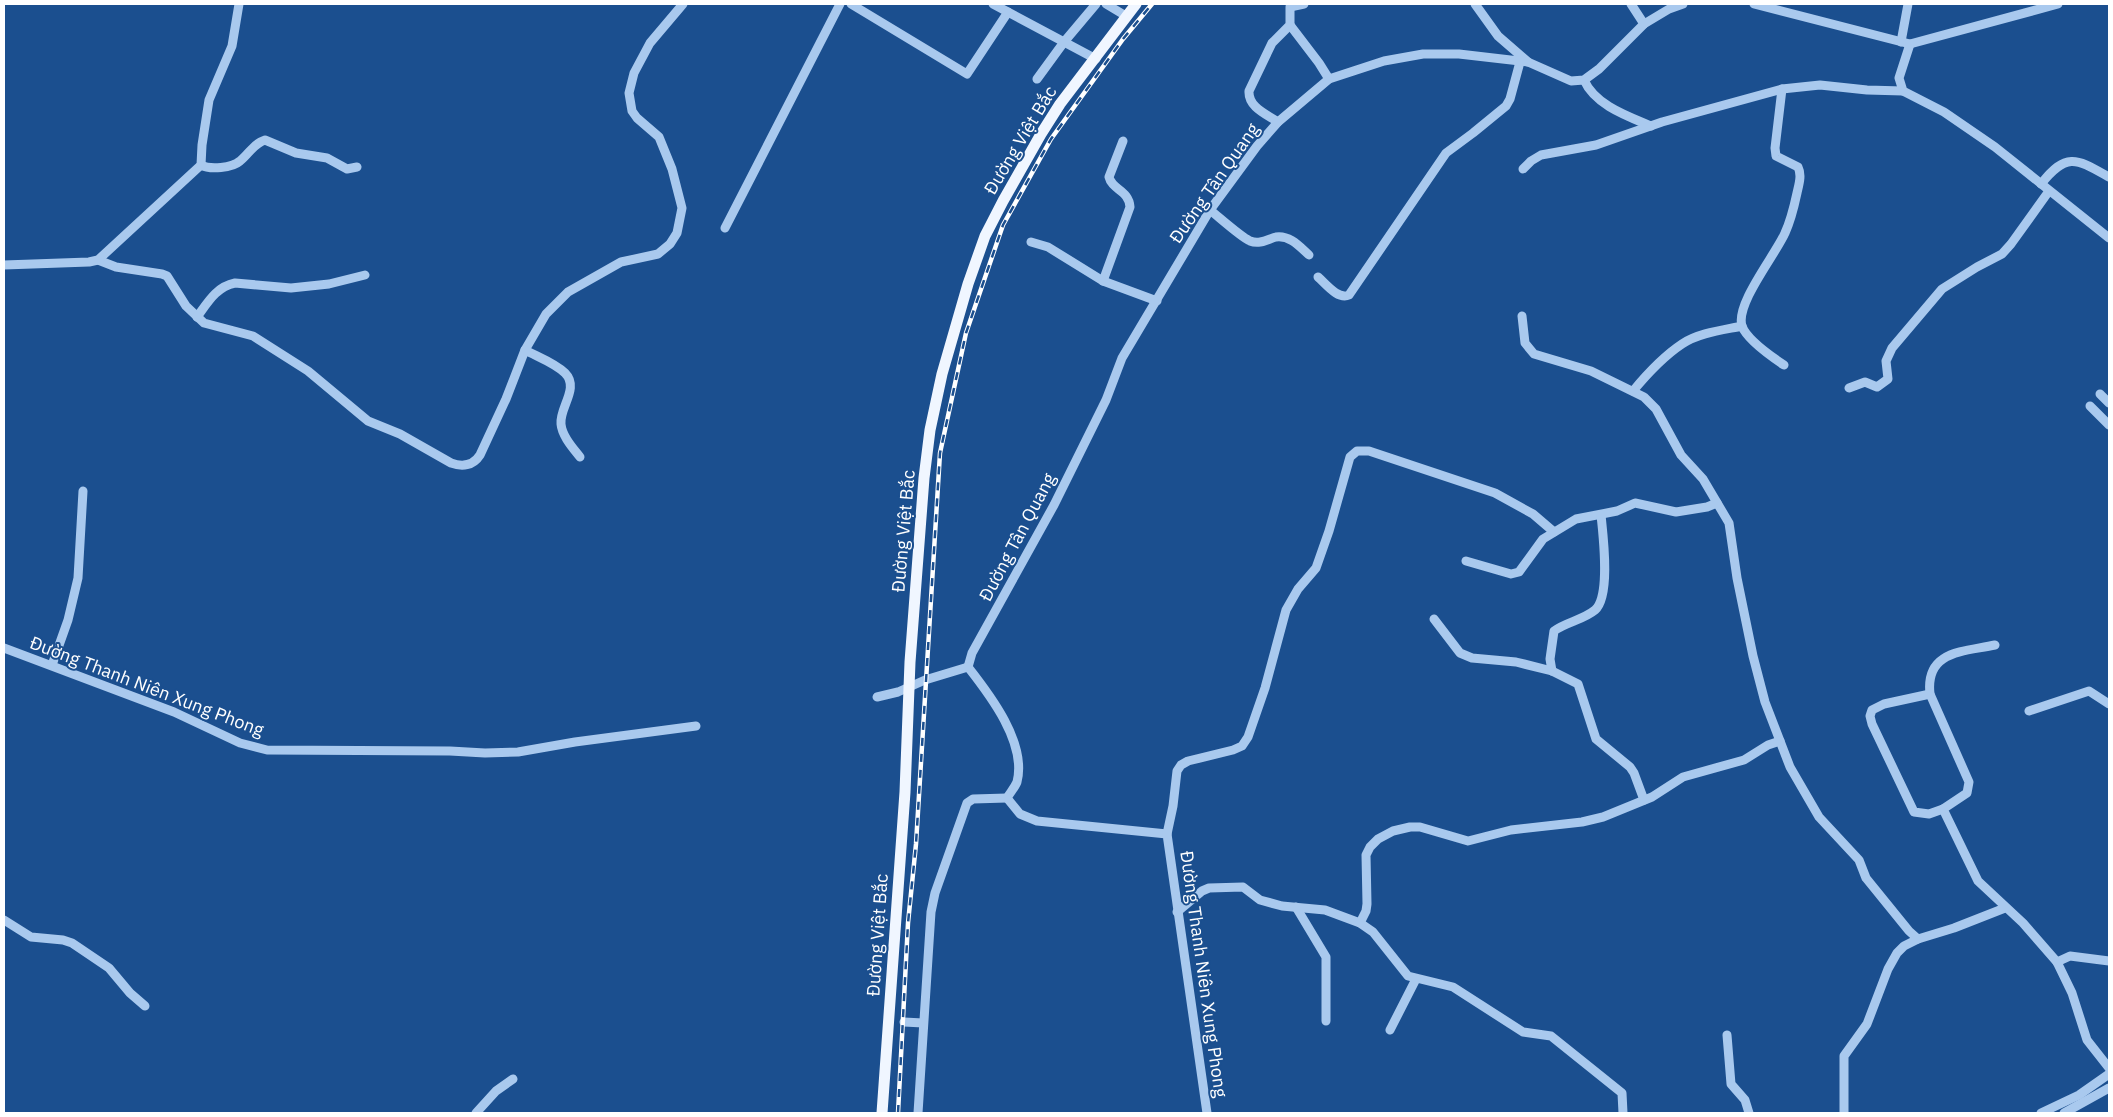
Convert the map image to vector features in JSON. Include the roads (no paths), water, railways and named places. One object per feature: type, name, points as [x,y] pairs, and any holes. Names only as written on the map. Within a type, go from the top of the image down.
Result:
[{"type":"main road","name":"Đường Việt Bắc","points":[[882,1113],[924,478],[930,430],[942,374],[955,325],[986,236],[1003,201],[1060,104],[1136,4]]},
{"type":"street","points":[[4,265],[89,262],[98,260],[201,165],[209,100],[232,46],[239,4]]},
{"type":"street","points":[[98,260],[116,267],[167,276],[186,306],[204,323],[253,336],[308,371],[368,421],[400,434],[451,463],[459,466],[474,462],[480,455],[506,400],[525,350],[546,314],[568,292],[621,262],[658,254],[670,244],[677,233],[682,208],[672,169],[659,137],[637,118],[632,111],[629,93],[634,73],[650,43],[683,4]]},
{"type":"street","points":[[725,228],[840,4]]},
{"type":"street","points":[[851,4],[967,74],[1008,12]]},
{"type":"street","points":[[993,4],[1096,59]]},
{"type":"street","points":[[1037,79],[1064,42],[1096,4]]},
{"type":"street","points":[[1106,4],[1126,16]]},
{"type":"street","points":[[1304,4],[1290,7],[1290,25],[1329,79]]},
{"type":"street","points":[[1318,277],[1339,296],[1345,297],[1349,295],[1446,153],[1473,134],[1506,106],[1524,62],[1498,36],[1474,4]]},
{"type":"street","points":[[1631,4],[1644,24]]},
{"type":"street","points":[[1651,126],[1611,107],[1595,96],[1584,80],[1599,69],[1644,24],[1669,9],[1683,4]]},
{"type":"street","points":[[1757,4],[1906,43],[2025,8],[2058,4]]},
{"type":"street","points":[[1903,91],[1899,78],[1906,43],[1908,4]]},
{"type":"street","points":[[1278,122],[1252,104],[1248,99],[1249,91],[1272,44],[1290,25]]},
{"type":"street","name":"Đường Tân Quang","points":[[968,667],[972,653],[1054,505],[1098,417],[1110,392],[1122,358],[1210,210],[1256,146],[1278,122],[1329,79],[1384,61],[1423,54],[1459,54],[1524,62],[1571,80],[1584,80]]},
{"type":"street","points":[[1523,169],[1531,160],[1541,155],[1596,145],[1651,126],[1782,89],[1820,85],[1867,90],[1903,91],[1944,112],[2016,162],[2049,191],[2109,238]]},
{"type":"street","points":[[1782,89],[1775,148],[1776,156],[1798,167],[1800,182],[1784,235],[1752,288],[1742,317],[1742,326],[1760,347],[1784,365]]},
{"type":"street","points":[[201,165],[209,168],[234,164],[240,161],[258,143],[265,140],[296,153],[327,158],[347,169],[357,168]]},
{"type":"street","points":[[1103,281],[1130,207],[1126,194],[1112,184],[1109,177],[1123,141]]},
{"type":"street","points":[[2041,184],[2061,165],[2072,160],[2085,163],[2109,177]]},
{"type":"street","points":[[1849,388],[1865,382],[1877,387],[1888,380],[1886,361],[1892,348],[1942,289],[1976,266],[2002,254],[2049,191]]},
{"type":"street","points":[[1210,210],[1250,241],[1264,242],[1276,237],[1286,237],[1309,255]]},
{"type":"street","points":[[1031,242],[1048,247],[1103,281],[1157,301]]},
{"type":"street","points":[[197,318],[216,292],[227,284],[291,288],[329,284],[365,275]]},
{"type":"street","points":[[1522,316],[1525,343],[1534,354],[1591,372],[1634,391],[1656,409],[1682,455],[1699,474],[1731,530],[1737,578],[1764,702],[1790,766],[1819,817],[1858,860],[1866,878],[1909,931],[1918,939]]},
{"type":"street","points":[[1634,391],[1644,378],[1682,344],[1705,335],[1742,326]]},
{"type":"street","points":[[525,350],[564,371],[569,378],[570,389],[560,422],[568,442],[580,457]]},
{"type":"street","points":[[2100,394],[2109,403]]},
{"type":"street","points":[[2090,406],[2109,425]]},
{"type":"street","points":[[1167,834],[1178,770],[1181,765],[1188,760],[1233,750],[1242,746],[1248,737],[1265,688],[1286,610],[1298,589],[1316,568],[1329,531],[1350,457],[1357,451],[1369,451],[1495,493],[1533,514],[1554,532]]},
{"type":"street","points":[[52,666],[68,620],[78,578],[83,491]]},
{"type":"street","points":[[1466,562],[1511,574],[1519,572],[1540,542],[1576,519],[1617,511],[1635,503],[1676,512],[1707,507],[1717,503]]},
{"type":"street","points":[[1552,671],[1550,659],[1554,631],[1585,617],[1596,609],[1601,602],[1606,563],[1602,515]]},
{"type":"street","points":[[1434,619],[1460,653],[1472,658],[1516,662],[1552,671],[1578,684],[1596,739],[1630,767],[1644,800]]},
{"type":"street","points":[[1930,694],[1884,704],[1872,710],[1870,716],[1914,812],[1929,814],[1943,810],[1967,793],[1969,782],[1930,694],[1929,684],[1937,663],[1943,657],[1959,652],[1995,645]]},
{"type":"street","name":"Đường Thanh Niên Xung Phong","points":[[4,648],[174,712],[240,743],[267,750],[518,752],[575,742],[696,726]]},
{"type":"street","points":[[876,697],[898,692],[925,680],[968,667],[986,689],[1008,727],[1016,748],[1017,784],[1007,798],[973,798],[967,803],[934,892],[931,912],[918,1113]]},
{"type":"street","points":[[2029,711],[2089,691],[2109,704]]},
{"type":"street","points":[[1360,923],[1367,904],[1366,855],[1370,847],[1378,839],[1393,831],[1410,826],[1420,827],[1468,841],[1511,830],[1582,822],[1603,817],[1644,800],[1683,777],[1744,760],[1768,745],[1780,741]]},
{"type":"street","name":"Đường Thanh Niên Xung Phong","points":[[1007,798],[1020,814],[1037,821],[1167,834],[1207,1113]]},
{"type":"street","points":[[1943,810],[1978,881],[2023,923],[2057,962],[2072,993],[2087,1040],[2109,1068]]},
{"type":"street","points":[[1177,912],[1202,891],[1209,888],[1244,887],[1260,900],[1282,906],[1325,910],[1360,923],[1373,932],[1402,970],[1416,979],[1453,987],[1523,1032],[1551,1036],[1622,1093],[1623,1113]]},
{"type":"street","points":[[1296,907],[1326,957],[1326,1021]]},
{"type":"street","points":[[1844,1113],[1845,1052],[1867,1024],[1888,969],[1897,953],[1904,946],[1918,939],[1954,928],[2005,908]]},
{"type":"street","points":[[4,920],[31,937],[63,940],[72,943],[109,968],[130,993],[145,1006]]},
{"type":"street","points":[[2057,962],[2070,956],[2109,961]]},
{"type":"street","points":[[1390,1030],[1416,979]]},
{"type":"street","points":[[904,1022],[923,1024]]},
{"type":"street","points":[[1727,1035],[1731,1084],[1745,1100],[1749,1113]]},
{"type":"street","points":[[2044,1113],[2108,1078]]},
{"type":"street","points":[[476,1113],[496,1091],[513,1079]]},
{"type":"street","points":[[2064,1113],[2109,1088]]},
{"type":"railway","points":[[898,1113],[908,923],[916,844],[940,453],[966,333],[1003,225],[1051,139],[1123,39],[1152,4]]}]
